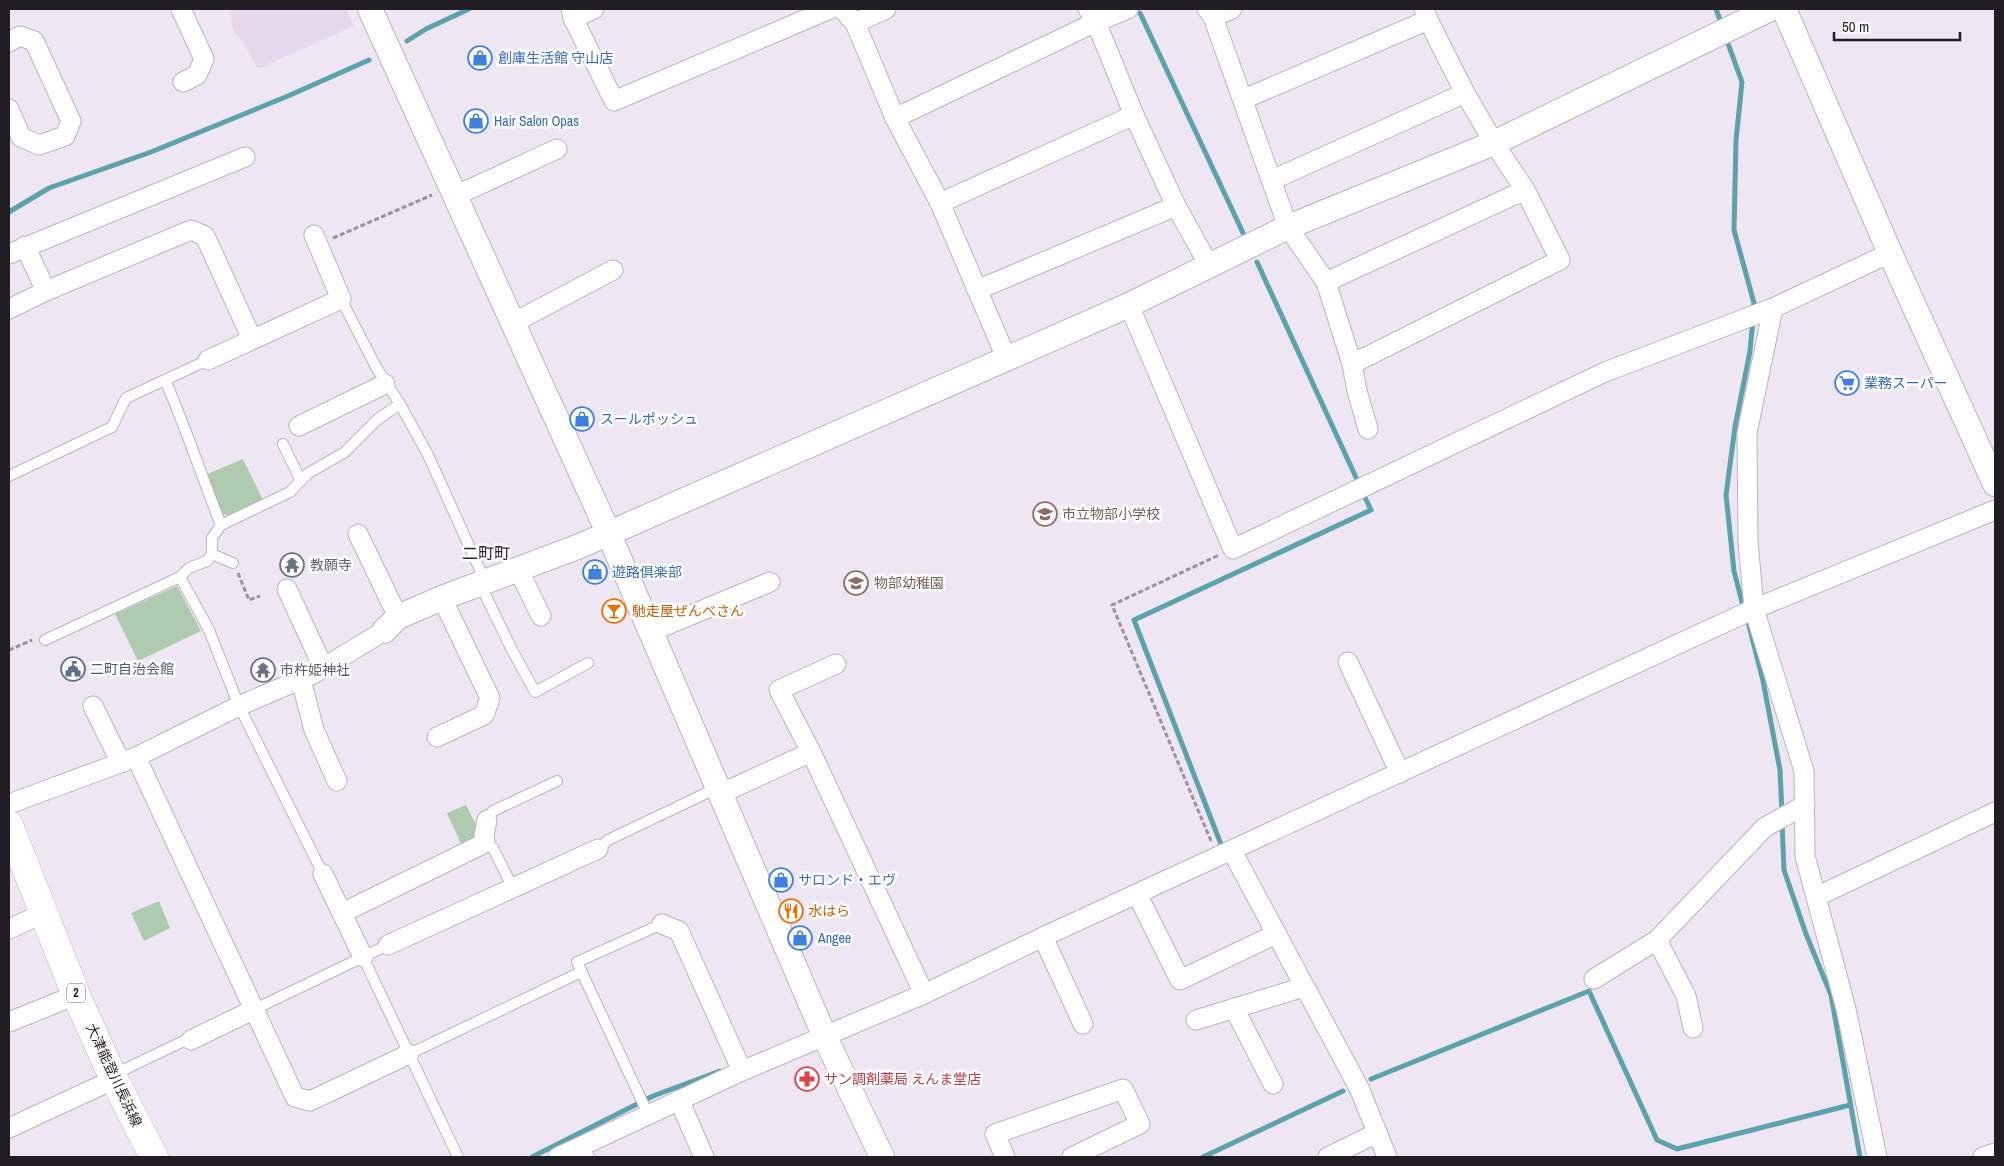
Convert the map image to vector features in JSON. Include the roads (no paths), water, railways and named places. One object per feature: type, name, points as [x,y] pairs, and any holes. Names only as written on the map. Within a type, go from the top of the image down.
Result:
[{"type":"main road","name":"大津能登川長浜線","points":[[9,825],[76,995],[113,1077],[153,1157]]},
{"type":"street","points":[[180,9],[204,59],[197,75],[183,82]]},
{"type":"street","points":[[370,9],[444,196],[513,323],[608,532],[824,1035],[882,1157]]},
{"type":"street","points":[[594,9],[572,14],[614,101],[830,9]]},
{"type":"street","points":[[842,9],[855,23],[895,118],[940,203],[1006,358]]},
{"type":"street","points":[[855,23],[886,9]]},
{"type":"street","points":[[895,118],[1092,15],[1128,9]]},
{"type":"street","points":[[1232,9],[1210,13],[1244,99],[1288,228],[1326,282],[1352,364],[1357,391],[1368,429]]},
{"type":"street","points":[[9,804],[128,760],[239,706],[301,680],[391,624],[442,598],[580,546],[608,532],[1130,305],[1288,228],[1494,143],[1770,9]]},
{"type":"street","points":[[1784,9],[1890,253],[1995,484]]},
{"type":"street","points":[[1244,99],[1426,14],[1465,93],[1494,143],[1525,190],[1560,260],[1352,364]]},
{"type":"street","points":[[1092,15],[1134,115],[1176,206],[1210,267]]},
{"type":"street","points":[[9,42],[20,36],[34,41],[71,121],[65,136],[39,145],[22,137],[9,109]]},
{"type":"street","points":[[1272,180],[1465,93]]},
{"type":"street","points":[[940,203],[1134,115]]},
{"type":"street","points":[[444,196],[557,149]]},
{"type":"street","points":[[46,291],[17,250],[245,157]]},
{"type":"street","points":[[1326,282],[1525,190]]},
{"type":"street","points":[[977,290],[1176,206]]},
{"type":"street","points":[[9,309],[46,291],[190,230],[206,236],[252,339]]},
{"type":"street","points":[[208,360],[342,299],[316,239]]},
{"type":"street","points":[[1130,305],[1233,549],[1605,372],[1773,308],[1890,253]]},
{"type":"street","points":[[513,323],[613,270]]},
{"type":"street","points":[[1773,308],[1747,433],[1748,541],[1754,609],[1804,770],[1805,856],[1846,1009],[1877,1157]]},
{"type":"street","points":[[299,426],[385,384]]},
{"type":"street","points":[[558,1157],[586,1151],[644,1105],[679,1100],[922,989],[1044,937],[1754,609],[1995,510]]},
{"type":"street","points":[[358,534],[391,624]]},
{"type":"street","points":[[518,569],[541,616]]},
{"type":"street","points":[[650,632],[770,582]]},
{"type":"street","points":[[287,589],[323,667]]},
{"type":"street","points":[[438,737],[484,715],[490,698],[442,598]]},
{"type":"street","points":[[1348,662],[1400,773]]},
{"type":"street","points":[[836,664],[780,690],[922,989]]},
{"type":"street","points":[[301,680],[314,730],[337,781]]},
{"type":"street","points":[[93,706],[128,760],[255,1009],[295,1097],[310,1101],[409,1054]]},
{"type":"street","points":[[717,788],[731,789],[811,752]]},
{"type":"street","points":[[1594,979],[1657,940],[1765,827],[1805,806]]},
{"type":"street","points":[[1816,897],[1995,812]]},
{"type":"street","points":[[342,913],[485,843],[484,836],[487,820]]},
{"type":"street","points":[[388,945],[598,849]]},
{"type":"street","points":[[1232,851],[1359,1088],[1387,1157]]},
{"type":"street","points":[[323,874],[363,957]]},
{"type":"street","points":[[1137,894],[1180,980],[1276,934]]},
{"type":"street","points":[[9,928],[44,913]]},
{"type":"street","points":[[662,924],[679,931],[742,1071]]},
{"type":"street","points":[[1044,937],[1083,1024]]},
{"type":"street","points":[[1657,940],[1686,996],[1694,1028]]},
{"type":"street","points":[[1196,1020],[1304,987]]},
{"type":"street","points":[[9,1022],[76,995]]},
{"type":"street","points":[[1234,1008],[1273,1084]]},
{"type":"street","points":[[191,1040],[255,1009]]},
{"type":"street","points":[[9,1128],[104,1084],[113,1077]]},
{"type":"street","points":[[1004,1157],[995,1134],[1123,1089],[1140,1124],[1072,1157]]},
{"type":"street","points":[[679,1100],[704,1157]]},
{"type":"street","points":[[1328,1157],[1377,1134]]},
{"type":"lane","points":[[342,299],[385,384],[400,404],[428,455],[511,648],[535,692],[588,662]]},
{"type":"lane","points":[[9,476],[112,427],[126,398],[208,360]]},
{"type":"lane","points":[[165,380],[185,426],[202,478],[221,525]]},
{"type":"lane","points":[[45,640],[180,577],[189,568],[207,561],[212,554],[212,538],[221,525],[290,492],[307,474],[345,452],[378,419],[400,404]]},
{"type":"lane","points":[[283,444],[300,481]]},
{"type":"lane","points":[[212,554],[233,563]]},
{"type":"lane","points":[[180,577],[209,630],[239,706],[323,874]]},
{"type":"lane","points":[[487,820],[492,811],[557,781]]},
{"type":"lane","points":[[598,849],[608,840],[717,788]]},
{"type":"lane","points":[[485,843],[493,848],[513,888]]},
{"type":"lane","points":[[644,1105],[577,962],[662,924]]},
{"type":"lane","points":[[255,1009],[388,945]]},
{"type":"lane","points":[[363,957],[458,1157]]},
{"type":"lane","points":[[409,1054],[581,972]]},
{"type":"lane","points":[[113,1077],[118,1072],[188,1039],[191,1040]]},
{"type":"waterway","points":[[407,41],[426,29],[469,9]]},
{"type":"waterway","points":[[1716,9],[1722,25]]},
{"type":"waterway","points":[[1140,13],[1244,235]]},
{"type":"waterway","points":[[1726,38],[1742,82],[1736,140],[1734,230],[1754,303],[1753,311]]},
{"type":"waterway","points":[[9,212],[49,188],[151,152],[288,96],[369,60]]},
{"type":"waterway","points":[[1257,262],[1359,484]]},
{"type":"waterway","points":[[1744,610],[1734,571],[1726,495],[1735,427],[1750,351],[1753,319]]},
{"type":"waterway","points":[[1219,848],[1222,847],[1134,620],[1371,510],[1363,493]]},
{"type":"waterway","points":[[1747,618],[1763,681],[1780,770],[1782,813]]},
{"type":"waterway","points":[[1782,821],[1784,870],[1806,934],[1831,995],[1860,1157]]},
{"type":"waterway","points":[[1371,1079],[1589,991],[1657,1140],[1677,1149],[1850,1105]]},
{"type":"waterway","points":[[532,1157],[653,1096],[720,1071]]},
{"type":"waterway","points":[[1203,1157],[1343,1091]]},
{"type":"place","name":"創庫生活館 守山店","points":[[480,58]]},
{"type":"place","name":"Hair Salon Opas","points":[[476,121]]},
{"type":"place","name":"業務スーパー","points":[[1847,383]]},
{"type":"place","name":"スールポッシュ","points":[[582,419]]},
{"type":"place","name":"市立物部小学校","points":[[1045,514]]},
{"type":"place","name":"教願寺","points":[[292,565]]},
{"type":"place","name":"遊路倶楽部","points":[[595,572]]},
{"type":"place","name":"物部幼稚園","points":[[856,583]]},
{"type":"place","name":"馳走屋ぜんべさん","points":[[614,611]]},
{"type":"place","name":"二町自治会館","points":[[73,669]]},
{"type":"place","name":"市杵姫神社","points":[[263,670]]},
{"type":"place","name":"サロンド・エヴ","points":[[781,880]]},
{"type":"place","name":"水はら","points":[[791,911]]},
{"type":"place","name":"Angee","points":[[800,938]]},
{"type":"place","name":"サン調剤薬局 えんま堂店","points":[[807,1079]]},
{"type":"district","name":"二町町","points":[[486,553]]}]
